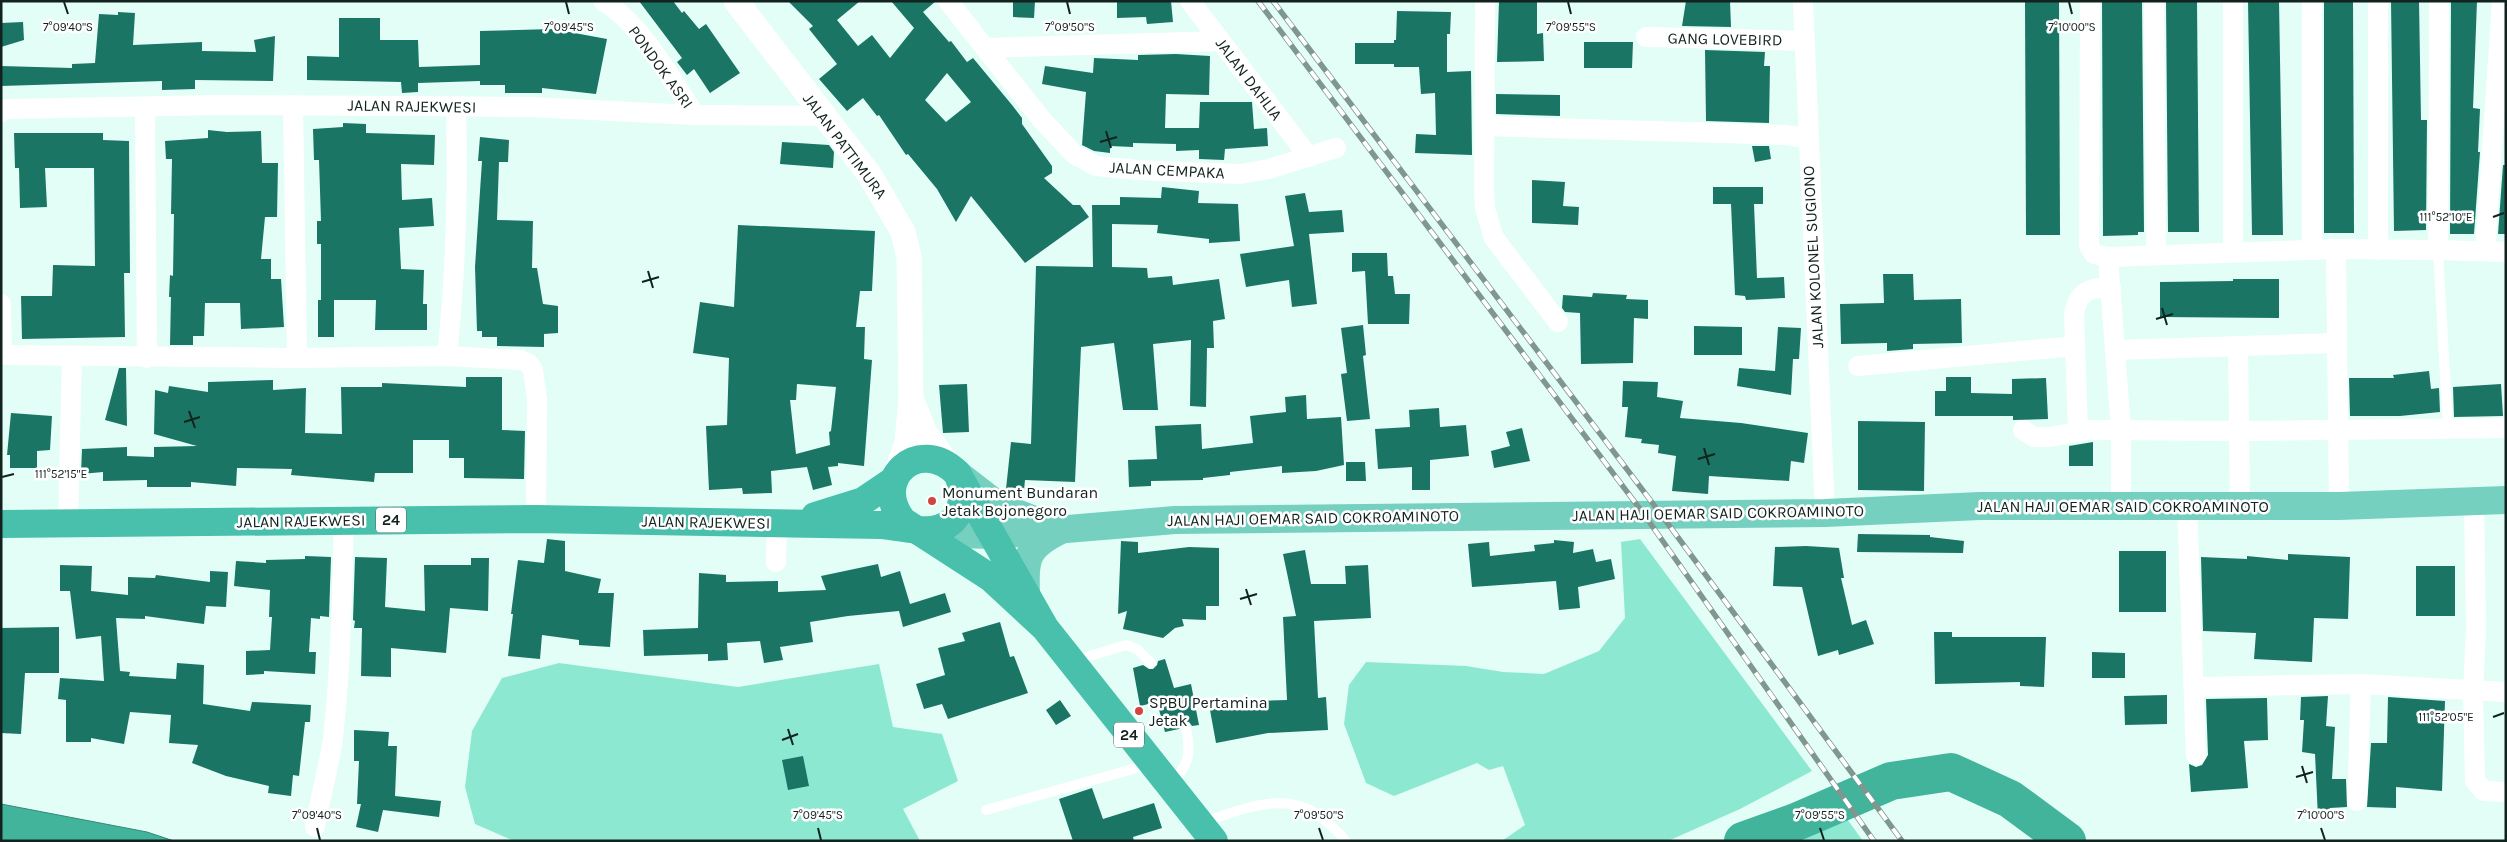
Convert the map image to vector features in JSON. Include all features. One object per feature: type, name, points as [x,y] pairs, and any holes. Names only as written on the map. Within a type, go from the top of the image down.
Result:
[{"type":"highway","name":"24","points":[[780,524],[849,507],[880,491],[894,480],[904,466],[914,460],[926,458],[952,468],[994,535],[1045,628]]},
{"type":"highway","points":[[894,480],[892,497],[898,514],[903,521],[925,529],[943,526],[955,518],[962,505],[963,490],[952,468]]},
{"type":"highway","name":"JALAN RAJEKWESI","points":[[1,524],[536,519],[780,524]]},
{"type":"highway","name":"24","points":[[780,524],[881,525],[925,529],[991,578],[1045,628],[1207,832]]},
{"type":"main road","points":[[952,468],[999,506],[1060,530]]},
{"type":"main road","name":"JALAN HAJI OEMAR SAID COKROAMINOTO","points":[[925,529],[954,534],[994,535],[1175,520],[1825,513],[1980,506],[2338,506],[2506,500]]},
{"type":"main road","points":[[1026,595],[1025,570],[1031,550],[1040,540],[1060,530]]},
{"type":"street","name":"PONDOK ASRI","points":[[603,1],[628,22],[646,43],[695,115]]},
{"type":"street","name":"JALAN PATTIMURA","points":[[736,1],[869,174],[903,232],[909,256],[911,398],[907,442],[894,480]]},
{"type":"street","name":"JALAN CEMPAKA","points":[[948,1],[1055,134],[1074,154],[1096,166],[1137,170],[1240,174],[1269,170],[1336,148]]},
{"type":"street","name":"JALAN DAHLIA","points":[[1190,1],[1309,157]]},
{"type":"street","points":[[1485,1],[1486,126],[1484,188],[1488,223],[1494,238],[1558,322]]},
{"type":"street","name":"JALAN KOLONEL SUGIONO","points":[[1803,1],[1825,513]]},
{"type":"street","points":[[2090,1],[2088,246],[2094,254],[2108,257],[2336,249],[2506,252]]},
{"type":"street","points":[[2154,1],[2156,254]]},
{"type":"street","points":[[2233,1],[2234,252]]},
{"type":"street","points":[[2312,1],[2312,250]]},
{"type":"street","points":[[2378,1],[2378,250]]},
{"type":"street","points":[[2438,250],[2439,1]]},
{"type":"street","points":[[2485,252],[2502,1]]},
{"type":"street","name":"GANG LOVEBIRD","points":[[1646,37],[1805,41]]},
{"type":"street","points":[[984,48],[1221,41]]},
{"type":"street","name":"JALAN RAJEKWESI","points":[[1,112],[7,109],[293,105],[530,107],[695,115],[823,116]]},
{"type":"street","points":[[293,105],[297,358]]},
{"type":"street","points":[[145,107],[147,358]]},
{"type":"street","points":[[447,356],[454,281],[458,197],[456,107]]},
{"type":"street","points":[[1486,126],[1786,135],[1808,138]]},
{"type":"street","points":[[2336,249],[2338,506]]},
{"type":"street","points":[[2108,257],[2121,430],[2121,505]]},
{"type":"street","points":[[2078,432],[2074,314],[2076,301],[2083,293],[2097,287],[2111,287]]},
{"type":"street","points":[[1,304],[2,355],[147,358],[447,356],[521,360],[529,364],[534,370],[537,399],[536,519]]},
{"type":"street","points":[[2115,350],[2337,343]]},
{"type":"street","points":[[1858,366],[2075,346]]},
{"type":"street","points":[[2238,346],[2240,505]]},
{"type":"street","points":[[68,523],[72,356]]},
{"type":"street","points":[[911,398],[926,433],[952,468]]},
{"type":"street","points":[[2023,430],[2034,437],[2048,438],[2090,430],[2240,431],[2506,428]]},
{"type":"street","points":[[2474,501],[2476,629],[2472,692],[2475,781],[2484,791],[2506,792]]},
{"type":"street","points":[[2187,505],[2196,755]]},
{"type":"street","points":[[315,827],[319,802],[329,769],[334,727],[341,618],[344,521]]},
{"type":"street","points":[[776,562],[780,524]]},
{"type":"street","points":[[2357,801],[2361,684]]},
{"type":"street","points":[[2194,687],[2361,684],[2472,692],[2506,692]]},
{"type":"lane","points":[[2438,250],[2448,429]]},
{"type":"lane","points":[[1073,661],[1126,645],[1137,649],[1151,663]]},
{"type":"lane","points":[[1172,786],[1189,759],[1190,747],[1186,728]]},
{"type":"lane","points":[[986,810],[1152,764]]},
{"type":"lane","points":[[1207,832],[1257,806],[1285,802],[1307,807],[1322,816],[1345,841]]},
{"type":"shaded area","points":[[1640,539],[1812,771],[1740,809],[1668,841],[1502,841],[1525,825],[1503,766],[1489,770],[1477,763],[1394,796],[1366,783],[1344,724],[1349,685],[1366,662],[1466,666],[1503,672],[1544,674],[1599,651],[1625,618],[1621,542]]},
{"type":"shaded area","points":[[559,663],[738,687],[879,664],[893,727],[942,734],[958,781],[903,809],[920,841],[514,841],[475,824],[465,787],[472,731],[502,678]]},
{"type":"shaded area","points":[[1,804],[147,832],[174,841],[1,841]]},
{"type":"shaded area","points":[[1847,819],[1863,841],[1802,841],[1807,838]]},
{"type":"building","points":[[639,1],[673,1],[682,13],[684,11],[699,29],[706,24],[740,73],[710,93],[694,69],[687,75],[677,62],[682,58]]},
{"type":"building","points":[[788,1],[860,1],[837,20],[858,46],[872,35],[890,58],[914,28],[891,1],[936,1],[923,12],[949,42],[951,41],[967,62],[973,58],[1012,105],[1022,118],[1022,124],[1052,166],[1052,173],[1044,178],[1073,205],[1080,205],[1089,217],[1025,263],[971,196],[956,222],[937,189],[908,154],[906,155],[879,115],[877,116],[863,98],[847,111],[819,79],[837,64],[809,29],[813,26]],"holes":[[[947,73],[971,102],[946,122],[925,100]]]},
{"type":"building","points":[[1013,1],[1035,1],[1034,18],[1013,17]]},
{"type":"building","points":[[1117,1],[1171,1],[1173,22],[1147,24],[1146,17],[1117,18]]},
{"type":"building","points":[[1499,1],[1537,1],[1537,34],[1543,33],[1544,61],[1497,62]]},
{"type":"building","points":[[1686,1],[1730,1],[1731,27],[1682,26]]},
{"type":"building","points":[[2025,1],[2059,1],[2060,235],[2026,235]]},
{"type":"building","points":[[2102,1],[2142,1],[2144,232],[2138,232],[2138,235],[2103,236]]},
{"type":"building","points":[[2166,1],[2197,1],[2199,232],[2168,232]]},
{"type":"building","points":[[2248,1],[2279,1],[2283,235],[2252,235]]},
{"type":"building","points":[[2324,1],[2353,1],[2354,233],[2324,233]]},
{"type":"building","points":[[2391,1],[2419,1],[2421,120],[2427,120],[2426,230],[2394,231]]},
{"type":"building","points":[[2451,1],[2477,1],[2473,108],[2480,109],[2478,152],[2480,152],[2474,234],[2450,234]]},
{"type":"building","points":[[1397,11],[1451,12],[1450,34],[1447,34],[1447,72],[1471,71],[1472,155],[1415,153],[1416,134],[1436,135],[1435,93],[1421,94],[1419,67],[1394,67],[1394,64],[1355,64],[1355,43],[1394,43],[1394,40],[1396,40]]},
{"type":"building","points":[[118,12],[135,13],[133,45],[202,42],[202,51],[256,52],[254,40],[275,36],[273,81],[195,80],[195,89],[162,90],[162,81],[1,86],[1,66],[72,68],[72,64],[95,63],[99,14],[118,15]]},
{"type":"building","points":[[339,18],[380,18],[380,40],[418,40],[419,67],[480,65],[480,31],[553,29],[607,39],[596,94],[542,88],[542,93],[505,93],[505,85],[480,85],[480,81],[418,83],[418,92],[402,93],[401,82],[307,80],[307,56],[339,57]]},
{"type":"building","points":[[23,22],[24,40],[1,47],[1,23]]},
{"type":"building","points":[[1584,42],[1633,42],[1632,68],[1584,68]]},
{"type":"building","points":[[1705,50],[1765,52],[1764,66],[1770,66],[1769,123],[1706,121]]},
{"type":"building","points":[[1176,54],[1210,56],[1209,95],[1166,94],[1165,128],[1199,128],[1200,102],[1252,102],[1254,129],[1267,128],[1268,146],[1225,149],[1224,160],[1199,159],[1199,150],[1176,151],[1176,144],[1133,143],[1133,147],[1110,146],[1110,153],[1094,151],[1082,145],[1086,92],[1042,84],[1045,66],[1093,73],[1094,58],[1138,60],[1138,55]]},
{"type":"building","points":[[1496,94],[1560,95],[1560,116],[1496,114]]},
{"type":"building","points":[[343,123],[366,124],[366,133],[435,135],[434,165],[401,164],[402,200],[432,198],[434,226],[399,228],[401,269],[424,270],[423,304],[427,304],[427,330],[375,330],[376,300],[334,300],[334,337],[318,337],[318,300],[321,300],[321,244],[317,244],[317,221],[321,221],[319,160],[314,160],[313,129],[343,127]]},
{"type":"building","points":[[208,130],[227,132],[261,131],[262,163],[278,163],[277,217],[265,217],[261,259],[271,259],[271,279],[281,279],[284,327],[241,329],[240,303],[205,303],[204,336],[193,336],[193,345],[170,345],[171,297],[169,297],[170,275],[173,276],[174,214],[171,214],[172,159],[166,159],[165,141],[208,138]]},
{"type":"building","points":[[14,133],[103,133],[103,140],[129,141],[130,273],[124,273],[125,337],[22,339],[21,296],[52,296],[53,265],[95,266],[94,168],[45,168],[47,207],[20,208],[19,168],[15,168]]},
{"type":"building","points":[[480,137],[509,140],[508,162],[499,162],[497,220],[533,221],[532,268],[537,268],[543,304],[558,306],[558,333],[544,334],[544,347],[497,346],[497,337],[482,337],[482,331],[477,331],[475,267],[482,161],[478,161]]},
{"type":"building","points":[[782,142],[829,145],[834,152],[833,168],[780,164]]},
{"type":"building","points":[[1752,146],[1769,146],[1771,159],[1755,162]]},
{"type":"building","points":[[2503,165],[2506,165],[2506,234],[2498,234]]},
{"type":"building","points":[[1532,180],[1565,182],[1563,206],[1579,207],[1578,225],[1532,223]]},
{"type":"building","points":[[1162,187],[1199,191],[1198,203],[1238,204],[1240,241],[1209,243],[1209,239],[1157,233],[1158,225],[1112,224],[1112,267],[1147,268],[1148,278],[1172,276],[1173,285],[1219,279],[1225,319],[1213,321],[1214,348],[1207,348],[1206,407],[1190,406],[1191,340],[1153,344],[1158,410],[1123,410],[1114,343],[1081,347],[1075,482],[1025,480],[1024,490],[1006,489],[1011,442],[1031,444],[1036,266],[1093,267],[1092,205],[1120,205],[1120,197],[1161,198]]},
{"type":"building","points":[[1713,187],[1763,187],[1763,204],[1754,204],[1757,278],[1784,277],[1785,298],[1746,300],[1745,296],[1735,295],[1731,204],[1713,204]]},
{"type":"building","points":[[1305,193],[1309,212],[1342,210],[1344,232],[1309,234],[1317,304],[1292,307],[1289,280],[1246,287],[1240,254],[1294,246],[1285,196]]},
{"type":"building","points":[[738,225],[875,231],[872,291],[860,291],[856,327],[865,327],[864,359],[872,360],[864,466],[838,463],[838,466],[828,467],[832,485],[813,490],[807,467],[771,471],[772,493],[743,494],[742,488],[709,490],[706,426],[727,425],[729,358],[693,353],[700,302],[734,307]],"holes":[[[797,384],[836,387],[831,431],[829,432],[830,445],[796,454],[790,400],[796,400]]]},
{"type":"building","points":[[1352,253],[1387,253],[1388,276],[1393,276],[1395,294],[1410,294],[1409,324],[1368,324],[1365,271],[1352,272]]},
{"type":"building","points":[[1883,274],[1913,274],[1914,300],[1961,299],[1962,343],[1913,344],[1913,349],[1887,351],[1887,343],[1841,344],[1840,304],[1884,303]]},
{"type":"building","points":[[2233,279],[2279,279],[2279,318],[2160,317],[2160,282],[2233,281]]},
{"type":"building","points":[[1593,293],[1627,295],[1626,299],[1648,300],[1648,319],[1634,318],[1633,363],[1581,364],[1580,313],[1565,312],[1562,308],[1563,295],[1592,297]]},
{"type":"building","points":[[1363,325],[1366,355],[1363,356],[1370,419],[1347,421],[1341,374],[1347,373],[1341,328]]},
{"type":"building","points":[[1694,326],[1742,327],[1742,355],[1694,355]]},
{"type":"building","points":[[1778,327],[1801,328],[1799,359],[1793,359],[1791,395],[1737,386],[1739,368],[1775,371]]},
{"type":"building","points":[[119,368],[126,368],[127,426],[105,420]]},
{"type":"building","points":[[2429,371],[2431,389],[2439,388],[2440,412],[2400,416],[2350,416],[2349,378],[2394,378],[2393,375]]},
{"type":"building","points":[[466,377],[502,377],[502,430],[525,431],[524,479],[464,478],[464,458],[449,458],[449,440],[413,440],[413,473],[375,473],[374,482],[291,475],[292,469],[237,468],[236,486],[191,482],[191,487],[147,487],[147,480],[103,481],[103,472],[81,474],[82,449],[127,447],[127,456],[154,457],[154,447],[197,446],[154,434],[155,390],[168,393],[169,386],[208,392],[208,382],[273,380],[273,390],[306,388],[305,433],[342,434],[341,387],[382,387],[382,383],[466,387]]},
{"type":"building","points":[[1946,377],[1971,377],[1971,393],[2012,394],[2012,379],[2046,378],[2048,419],[2013,420],[2013,416],[1935,416],[1935,391],[1946,391]]},
{"type":"building","points":[[1623,381],[1658,382],[1657,397],[1683,401],[1680,418],[1741,423],[1808,433],[1804,463],[1791,461],[1789,481],[1709,476],[1708,494],[1672,491],[1676,456],[1658,453],[1659,445],[1641,443],[1642,439],[1625,437],[1628,407],[1622,407]]},
{"type":"building","points":[[967,384],[969,432],[943,433],[939,385]]},
{"type":"building","points":[[2501,384],[2503,416],[2454,417],[2453,387]]},
{"type":"building","points":[[1306,395],[1307,419],[1341,417],[1344,465],[1316,471],[1282,473],[1282,466],[1230,472],[1230,475],[1203,478],[1203,480],[1151,481],[1151,486],[1129,487],[1128,460],[1157,459],[1155,426],[1201,424],[1202,449],[1253,443],[1250,416],[1286,412],[1285,397]]},
{"type":"building","points":[[1439,408],[1440,427],[1466,425],[1469,456],[1430,460],[1430,490],[1412,490],[1412,467],[1378,469],[1375,429],[1410,427],[1409,410]]},
{"type":"building","points":[[11,413],[52,416],[50,450],[37,451],[37,468],[10,468],[10,455],[7,455]]},
{"type":"building","points":[[1858,421],[1925,422],[1924,491],[1858,490]]},
{"type":"building","points":[[1522,428],[1530,461],[1494,468],[1491,451],[1510,446],[1506,432]]},
{"type":"building","points":[[2093,442],[2093,466],[2069,466],[2069,446]]},
{"type":"building","points":[[1346,462],[1365,462],[1366,481],[1346,481]]},
{"type":"building","points":[[1858,534],[1930,535],[1930,537],[1964,541],[1963,553],[1857,552]]},
{"type":"building","points":[[547,539],[565,541],[565,571],[601,579],[598,593],[614,593],[610,647],[579,645],[579,640],[542,635],[540,659],[508,656],[518,560],[544,563]]},
{"type":"building","points":[[1554,540],[1574,542],[1573,553],[1593,549],[1596,562],[1611,559],[1615,579],[1578,587],[1580,608],[1559,610],[1556,581],[1472,587],[1468,544],[1489,542],[1490,556],[1535,551],[1534,545],[1554,543]]},
{"type":"building","points":[[1121,541],[1138,542],[1138,553],[1189,547],[1219,548],[1219,606],[1206,606],[1206,620],[1182,619],[1184,626],[1175,628],[1163,638],[1123,629],[1127,611],[1118,614]]},
{"type":"building","points":[[1775,547],[1839,548],[1844,578],[1841,578],[1852,625],[1866,620],[1874,644],[1839,655],[1838,650],[1818,656],[1802,587],[1773,586]]},
{"type":"building","points":[[1305,550],[1311,584],[1346,584],[1345,566],[1368,565],[1371,618],[1314,621],[1318,698],[1326,697],[1328,730],[1268,733],[1216,743],[1210,710],[1257,701],[1287,700],[1283,617],[1296,616],[1283,554]]},
{"type":"building","points":[[2119,551],[2166,551],[2166,612],[2119,612]]},
{"type":"building","points":[[2288,554],[2350,557],[2348,619],[2314,618],[2312,662],[2254,659],[2256,633],[2203,631],[2201,557],[2247,559],[2247,556],[2288,560]]},
{"type":"building","points":[[305,556],[331,557],[329,617],[311,618],[309,652],[316,652],[315,674],[264,671],[264,674],[246,675],[246,651],[270,650],[272,617],[269,617],[270,590],[234,586],[236,561],[266,563],[266,560],[305,559]]},
{"type":"building","points":[[355,557],[387,558],[385,607],[425,611],[424,565],[471,565],[471,558],[489,558],[488,611],[450,608],[446,653],[391,648],[391,677],[361,676],[362,628],[354,628],[355,621],[353,620]]},
{"type":"building","points":[[878,564],[881,577],[900,571],[910,604],[945,593],[951,612],[903,627],[899,611],[810,622],[813,642],[780,647],[783,660],[764,663],[760,641],[727,643],[728,660],[708,661],[708,654],[644,656],[643,630],[698,628],[699,573],[726,575],[726,582],[778,581],[778,592],[826,590],[821,576]]},
{"type":"building","points":[[60,565],[92,566],[91,591],[128,595],[128,577],[155,578],[156,575],[210,582],[210,571],[228,572],[226,607],[206,606],[204,624],[145,616],[145,619],[116,618],[120,671],[130,672],[129,676],[176,679],[177,663],[204,665],[203,704],[250,711],[252,702],[311,705],[310,722],[305,722],[299,776],[293,775],[291,796],[268,793],[269,786],[226,776],[192,763],[198,745],[169,743],[171,715],[130,712],[124,744],[91,738],[91,742],[66,742],[66,700],[58,699],[60,678],[104,681],[101,636],[76,639],[70,591],[60,591]]},
{"type":"building","points":[[2416,566],[2455,566],[2455,616],[2416,616]]},
{"type":"building","points":[[1000,622],[1010,657],[1014,656],[1028,693],[948,719],[942,704],[924,709],[916,684],[945,675],[938,648],[965,641],[962,633]]},
{"type":"building","points":[[59,627],[59,673],[25,673],[21,734],[1,733],[1,628]]},
{"type":"building","points":[[1934,632],[1952,632],[1952,637],[2046,637],[2044,687],[2020,686],[2020,682],[1935,684]]},
{"type":"building","points":[[2092,652],[2125,653],[2125,678],[2092,678]]},
{"type":"building","points":[[1165,659],[1174,688],[1191,684],[1199,725],[1192,726],[1189,722],[1184,721],[1179,729],[1165,732],[1157,702],[1140,706],[1133,668],[1143,665],[1153,669],[1158,661]]},
{"type":"building","points":[[2167,695],[2167,724],[2125,725],[2124,696]]},
{"type":"building","points":[[2328,696],[2326,726],[2335,727],[2332,779],[2346,779],[2347,807],[2330,808],[2329,818],[2318,818],[2315,754],[2302,752],[2304,720],[2300,720],[2301,697]]},
{"type":"building","points":[[2388,697],[2445,701],[2442,791],[2396,787],[2396,808],[2367,807],[2371,743],[2387,743]]},
{"type":"building","points":[[2267,698],[2268,740],[2244,741],[2248,788],[2191,792],[2189,764],[2196,767],[2202,765],[2208,755],[2206,699]]},
{"type":"building","points":[[1060,700],[1071,716],[1056,725],[1046,710]]},
{"type":"building","points":[[354,730],[389,732],[388,746],[397,746],[395,796],[441,801],[439,817],[383,810],[378,832],[356,827],[361,804],[357,804],[359,761],[354,761]]},
{"type":"building","points":[[803,756],[809,786],[788,790],[782,760]]},
{"type":"building","points":[[1092,788],[1103,819],[1154,803],[1162,828],[1133,837],[1134,841],[1073,841],[1059,799]]},
{"type":"waterway","points":[[1743,841],[1796,822],[1891,781],[1951,772],[2010,799],[2067,841]]},
{"type":"railway","points":[[1258,1],[1643,513],[1874,841]]},
{"type":"railway","points":[[1273,1],[1660,513],[1902,841]]},
{"type":"place","name":"Monument Bundaran Jetak Bojonegoro","points":[[932,501]]},
{"type":"place","name":"SPBU Pertamina Jetak","points":[[1139,711]]}]
